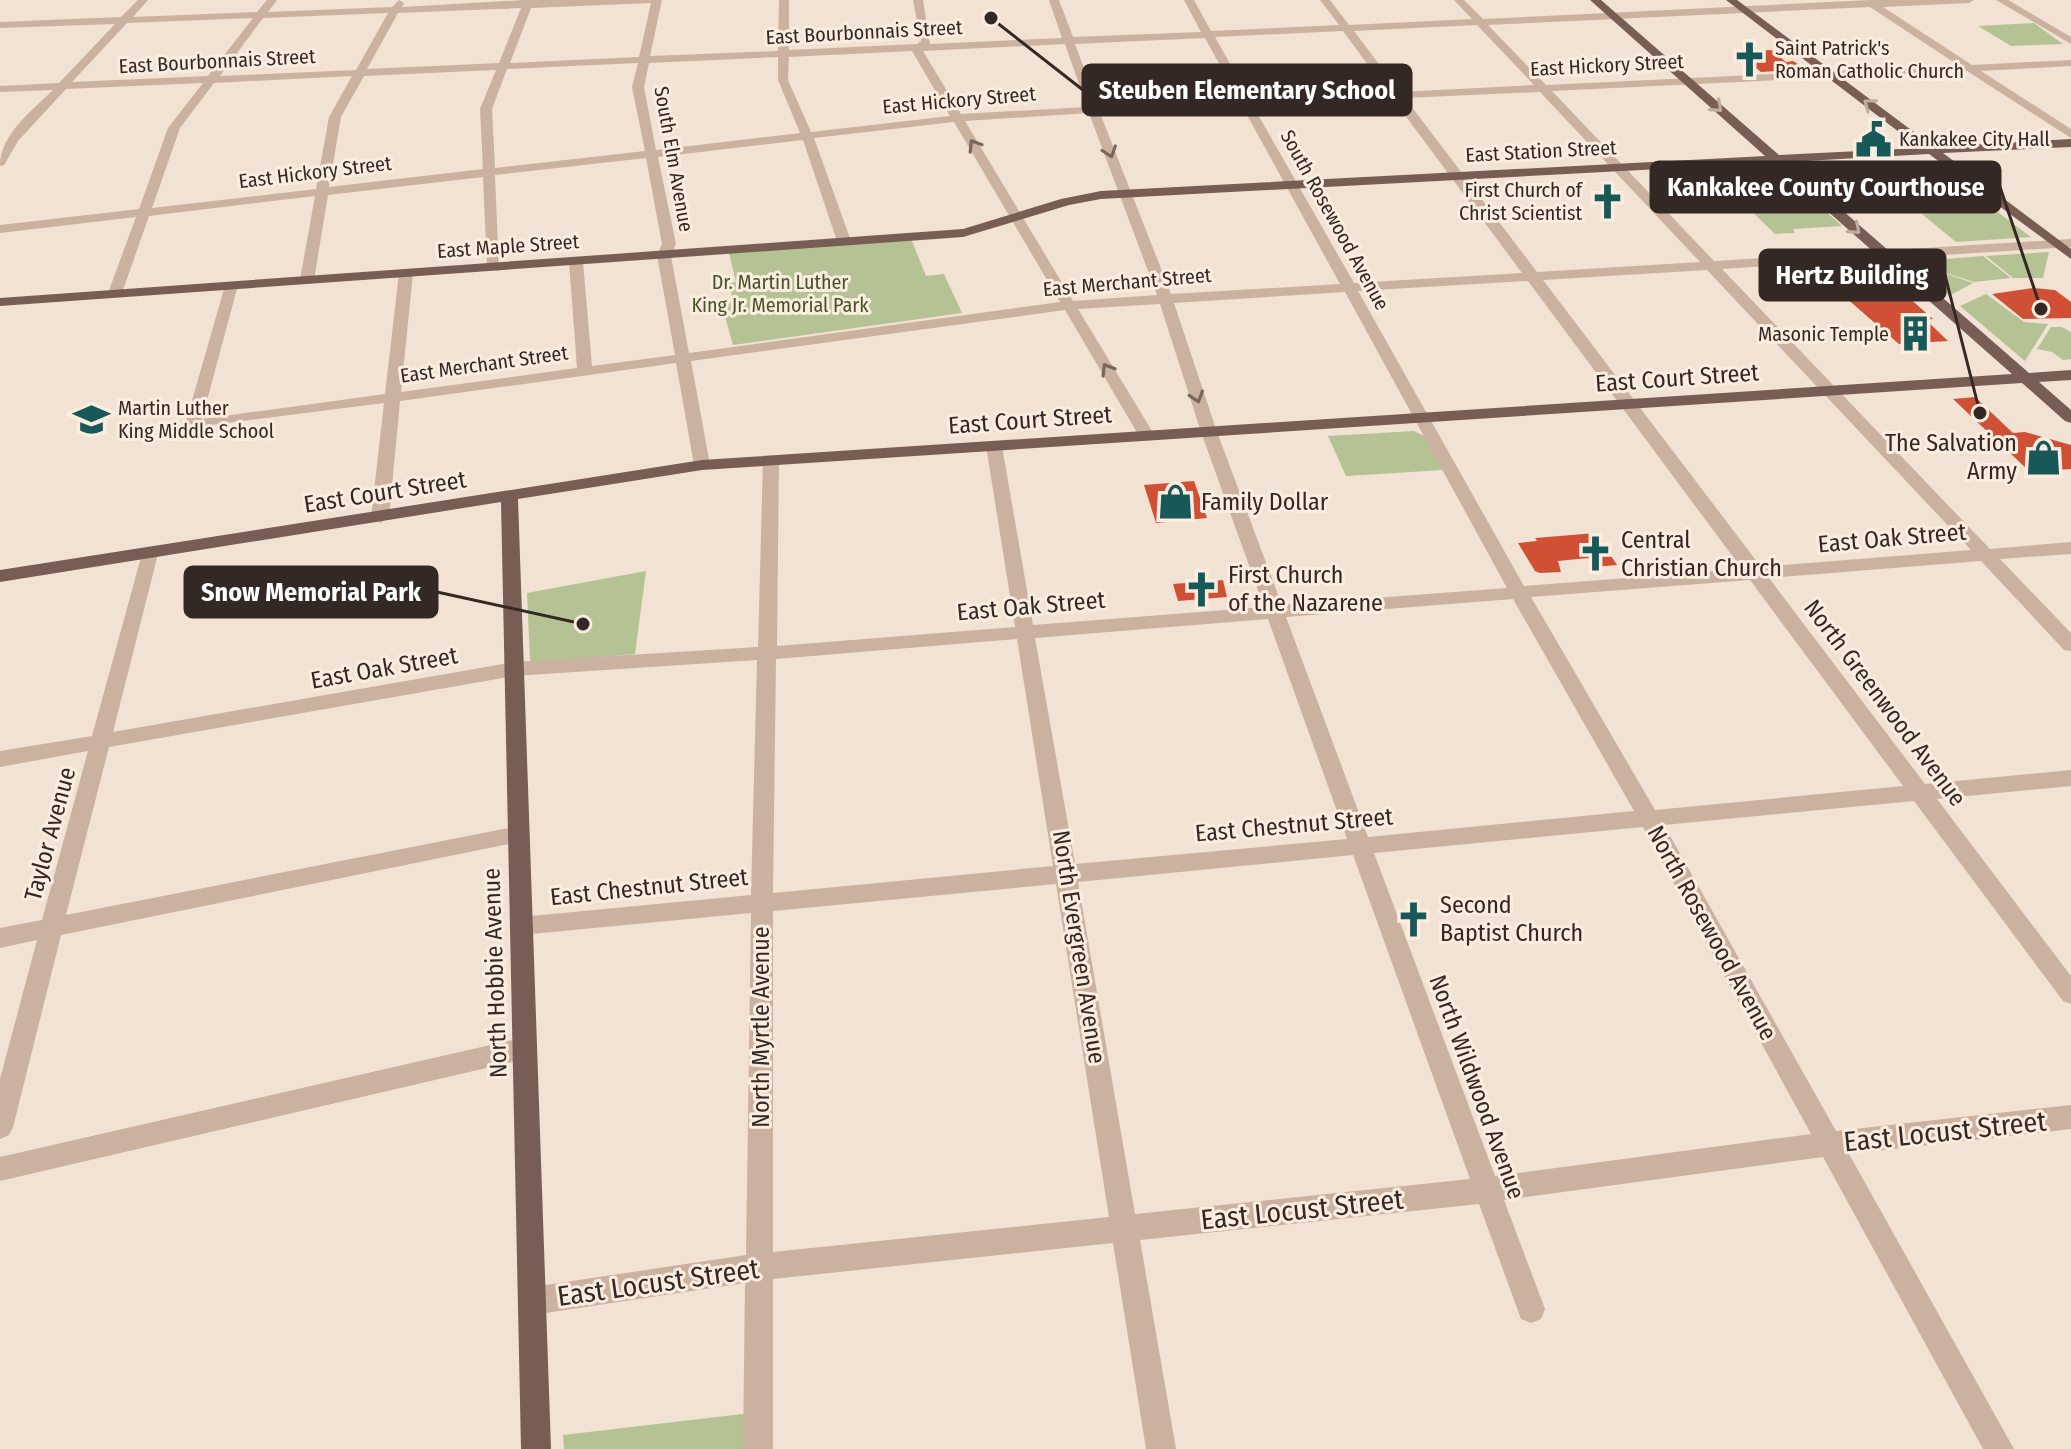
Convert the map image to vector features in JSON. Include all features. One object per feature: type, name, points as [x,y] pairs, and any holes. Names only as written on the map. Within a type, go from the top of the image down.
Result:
[{"type":"main road","points":[[1595,0],[2071,418]]},
{"type":"main road","points":[[1731,0],[2064,244],[2071,255]]},
{"type":"main road","name":"East Station Street","points":[[1017,218],[1037,208],[1067,200],[1124,194],[2071,143]]},
{"type":"main road","name":"East Maple Street","points":[[0,302],[963,233],[1017,218]]},
{"type":"main road","name":"East Court Street","points":[[0,576],[702,465],[2071,375]]},
{"type":"main road","name":"North Hobbie Avenue","points":[[509,495],[536,1449]]},
{"type":"street","points":[[0,162],[13,139],[143,0]]},
{"type":"street","points":[[115,293],[174,128],[272,0]]},
{"type":"street","points":[[0,25],[260,16],[398,5],[657,0]]},
{"type":"street","name":"South Elm Avenue","points":[[657,0],[638,87],[669,244],[669,250],[664,255],[702,465]]},
{"type":"street","points":[[784,0],[783,80],[807,135],[844,241]]},
{"type":"street","points":[[918,0],[926,42],[917,50],[1147,436]]},
{"type":"street","name":"North Wildwood Avenue","points":[[1054,0],[1165,297],[1209,432],[1531,1309]]},
{"type":"street","name":"South Rosewood Avenue","points":[[1189,0],[1423,419]]},
{"type":"street","name":"North Greenwood Avenue","points":[[1325,0],[2071,994]]},
{"type":"street","points":[[1459,0],[2071,645]]},
{"type":"street","name":"East Bourbonnais Street","points":[[0,89],[1869,2],[1969,0]]},
{"type":"street","points":[[2001,0],[2071,41]]},
{"type":"street","points":[[1869,2],[2071,134]]},
{"type":"street","points":[[494,268],[486,109],[528,3]]},
{"type":"street","points":[[307,280],[335,117],[398,5]]},
{"type":"street","name":"East Hickory Street","points":[[0,229],[957,118],[2071,63]]},
{"type":"street","name":"East Merchant Street","points":[[231,285],[193,425],[1069,305],[2064,244]]},
{"type":"street","points":[[576,262],[585,370]]},
{"type":"street","points":[[380,518],[406,273]]},
{"type":"street","name":"North Rosewood Avenue","points":[[1423,419],[1649,818],[1827,1144],[1999,1449]]},
{"type":"street","name":"North Evergreen Avenue","points":[[994,446],[1161,1449]]},
{"type":"street","name":"North Myrtle Avenue","points":[[758,1449],[762,902],[771,460]]},
{"type":"street","name":"East Oak Street","points":[[0,759],[514,669],[768,653],[2071,548]]},
{"type":"street","name":"Taylor Avenue","points":[[0,1127],[103,741],[149,554]]},
{"type":"street","name":"East Chestnut Street","points":[[521,926],[2071,778]]},
{"type":"street","points":[[0,938],[519,834]]},
{"type":"street","points":[[0,1169],[525,1048]]},
{"type":"street","name":"East Locust Street","points":[[532,1301],[760,1267],[1487,1190],[1827,1144],[2071,1117]]},
{"type":"green space","points":[[2034,23],[2063,44],[2011,46],[1978,26]]},
{"type":"green space","points":[[1802,190],[1842,226],[1793,229],[1795,233],[1775,234],[1734,194]]},
{"type":"green space","points":[[1995,210],[2031,237],[1956,242],[1922,214]]},
{"type":"green space","name":"Dr. Martin Luther King Jr. Memorial Park","points":[[911,239],[926,276],[944,274],[962,313],[733,345],[721,303],[733,302],[729,283],[736,282],[729,253]]},
{"type":"green space","points":[[2049,252],[2043,278],[2013,278],[1986,256]]},
{"type":"green space","points":[[1983,256],[2011,278],[1974,282],[1918,264],[1973,283],[1949,296],[1909,262]]},
{"type":"green space","points":[[1986,294],[2024,322],[2048,324],[2025,361],[1960,306]]},
{"type":"green space","points":[[2051,327],[2062,327],[2071,332],[2071,359],[2063,360],[2052,352],[2037,349]]},
{"type":"green space","points":[[1414,431],[1424,436],[1443,470],[1346,476],[1328,436]]},
{"type":"green space","points":[[646,571],[635,654],[533,663],[530,660],[527,593]]},
{"type":"green space","points":[[751,1413],[750,1449],[564,1449],[563,1435]]},
{"type":"building","name":"Saint Patrick's Roman Catholic Church","points":[[1771,50],[1786,62],[1793,61],[1806,69],[1761,72],[1736,52]]},
{"type":"building","points":[[1872,265],[1933,319],[1926,320],[1948,341],[1899,344],[1830,284],[1845,283],[1832,267]]},
{"type":"building","points":[[2033,288],[2055,290],[2071,302],[2071,318],[2023,319],[1992,294]]},
{"type":"building","name":"The Salvation Army","points":[[1975,397],[2013,433],[2025,432],[2071,445],[2071,469],[2030,472],[1953,399]]},
{"type":"building","name":"Family Dollar","points":[[1194,481],[1207,518],[1156,523],[1144,485]]},
{"type":"building","name":"Central Christian Church","points":[[1596,533],[1617,565],[1594,567],[1588,558],[1558,561],[1561,572],[1540,573],[1535,571],[1518,543],[1537,541],[1535,538]]},
{"type":"building","name":"First Church of the Nazarene","points":[[1223,580],[1227,597],[1178,601],[1173,584]]},
{"type":"place","name":"Steuben Elementary School","points":[[991,18]]},
{"type":"place","name":"Saint Patrick's Roman Catholic Church","points":[[1749,59]]},
{"type":"place","name":"Kankakee City Hall","points":[[1873,139]]},
{"type":"place","name":"First Church of Christ Scientist","points":[[1608,202]]},
{"type":"place","name":"Kankakee County Courthouse","points":[[2041,309]]},
{"type":"place","name":"Masonic Temple","points":[[1915,334]]},
{"type":"place","name":"Hertz Building","points":[[1980,413]]},
{"type":"place","name":"Martin Luther King Middle School","points":[[92,419]]},
{"type":"place","name":"The Salvation Army","points":[[2043,457]]},
{"type":"place","name":"Family Dollar","points":[[1175,502]]},
{"type":"place","name":"Central Christian Church","points":[[1595,554]]},
{"type":"place","name":"First Church of the Nazarene","points":[[1202,589]]},
{"type":"place","name":"Snow Memorial Park","points":[[583,624]]},
{"type":"place","name":"Second Baptist Church","points":[[1414,919]]}]
